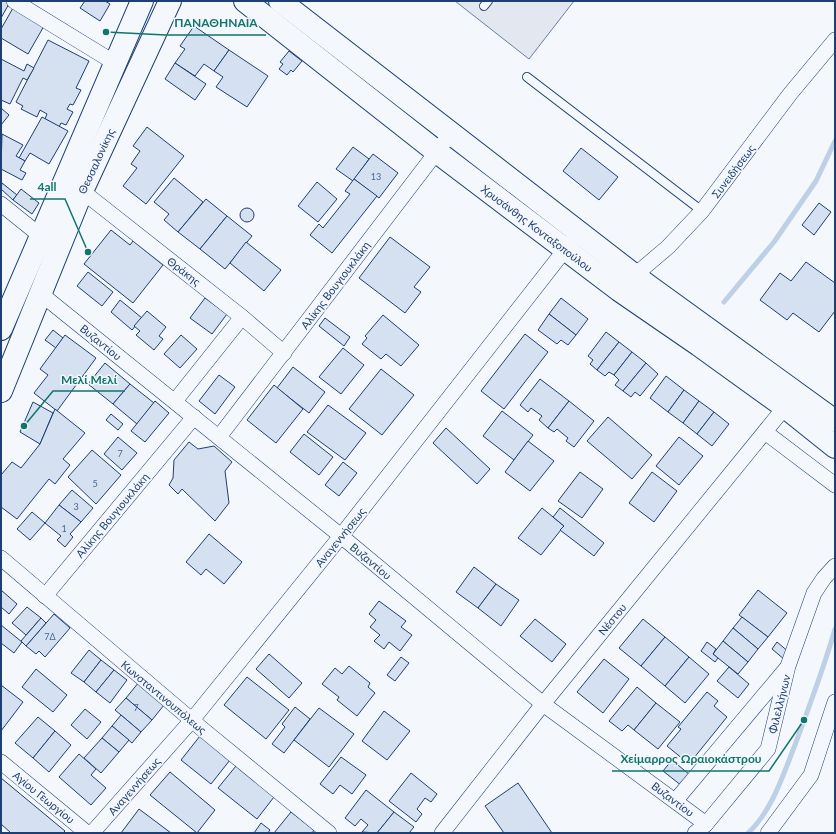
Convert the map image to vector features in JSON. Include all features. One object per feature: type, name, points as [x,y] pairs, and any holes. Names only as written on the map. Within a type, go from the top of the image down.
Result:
[{"type":"main road","name":"Θεσσαλονίκης","points":[[1,329],[42,237],[142,1]]},
{"type":"main road","name":"Θεσσαλονίκης","points":[[1,391],[82,191],[170,1]]},
{"type":"main road","name":"Χρυσάνθης Κονταξοπούλου","points":[[245,1],[437,152],[572,241],[626,282],[835,421]]},
{"type":"main road","name":"Χρυσάνθης Κονταξοπούλου","points":[[280,1],[451,133],[572,241]]},
{"type":"main road","name":"Χρυσάνθης Κονταξοπούλου","points":[[626,282],[699,345],[785,407],[835,447]]},
{"type":"street","points":[[14,1],[115,63]]},
{"type":"street","name":"Συνειδήσεως","points":[[626,282],[668,247],[702,211],[790,94],[835,40]]},
{"type":"street","name":"Αλίκης Βουγιουκλάκη","points":[[219,437],[451,133]]},
{"type":"street","name":"Θράκης","points":[[82,191],[242,317],[284,353]]},
{"type":"street","points":[[1,204],[42,237]]},
{"type":"street","name":"Αναγεννήσεως","points":[[92,833],[192,720],[341,536],[572,241]]},
{"type":"street","name":"Βυζαντίου","points":[[41,294],[341,536],[543,704],[676,800],[700,828]]},
{"type":"street","points":[[175,402],[242,317]]},
{"type":"street","name":"Νέστου","points":[[442,833],[543,704],[785,407]]},
{"type":"street","name":"Αλίκης Βουγιουκλάκη","points":[[45,596],[194,417]]},
{"type":"street","points":[[765,432],[835,485]]},
{"type":"street","name":"Κωνσταντινουπόλεως","points":[[1,558],[192,720],[329,833]]},
{"type":"street","name":"Φιλελλήνων","points":[[700,828],[768,749],[788,666],[814,593],[824,578],[835,566]]},
{"type":"street","name":"Φιλελλήνων","points":[[676,800],[788,666]]},
{"type":"street","points":[[768,833],[811,775],[835,702]]},
{"type":"street","name":"Αγίου Γεωργίου","points":[[1,762],[87,833]]},
{"type":"lane","points":[[528,77],[702,211]]},
{"type":"shaded area","points":[[455,1],[574,1],[529,59]]},
{"type":"building","points":[[1,1],[10,2],[1,18]]},
{"type":"building","points":[[85,1],[105,1],[110,4],[100,21],[80,8]]},
{"type":"building","points":[[13,8],[44,26],[28,54],[1,38],[1,29]]},
{"type":"building","points":[[194,26],[229,50],[214,71],[204,64],[195,76],[175,63],[185,49],[180,46]]},
{"type":"building","points":[[48,40],[89,61],[76,88],[81,90],[73,105],[70,104],[67,109],[73,112],[66,125],[61,123],[59,127],[45,119],[47,114],[40,110],[37,117],[21,109],[23,106],[16,102]]},
{"type":"building","points":[[229,50],[268,76],[247,107],[216,87],[223,77],[214,71]]},
{"type":"building","points":[[289,51],[302,61],[293,72],[291,70],[287,75],[279,69],[283,64],[280,62]]},
{"type":"building","points":[[1,59],[24,71],[27,64],[34,68],[27,80],[23,78],[10,104],[1,100]]},
{"type":"building","points":[[175,63],[206,84],[195,100],[165,79]]},
{"type":"building","points":[[1,108],[9,115],[1,125]]},
{"type":"building","points":[[42,117],[68,131],[49,164],[30,153],[25,161],[19,158]]},
{"type":"building","points":[[147,127],[184,156],[146,204],[123,186],[137,168],[131,164],[140,151],[133,146]]},
{"type":"building","points":[[2,134],[23,145],[16,156],[25,161],[20,170],[26,173],[22,180],[1,169]]},
{"type":"building","points":[[353,147],[369,159],[353,181],[336,169]]},
{"type":"building","points":[[581,148],[618,177],[599,200],[563,171]]},
{"type":"building","points":[[373,154],[398,173],[379,198],[354,179]]},
{"type":"building","points":[[174,178],[203,202],[178,232],[164,220],[169,214],[154,202]]},
{"type":"building","points":[[354,179],[377,196],[332,253],[310,235],[319,224],[323,228],[350,194],[345,191]]},
{"type":"building","points":[[317,182],[337,199],[318,222],[298,206]]},
{"type":"building","points":[[2,183],[17,195],[13,200],[1,189]]},
{"type":"building","points":[[21,189],[39,203],[32,214],[13,200]]},
{"type":"building","points":[[206,199],[227,216],[200,249],[178,232]]},
{"type":"building","points":[[819,203],[831,212],[814,235],[802,225]]},
{"type":"building","points":[[247,208],[252,210],[254,215],[252,220],[247,222],[242,220],[240,215],[242,210]]},
{"type":"building","points":[[227,216],[252,236],[225,269],[200,249]]},
{"type":"building","points":[[111,230],[130,245],[133,241],[163,265],[133,303],[84,264]]},
{"type":"building","points":[[390,237],[430,267],[414,287],[421,292],[405,313],[359,278]]},
{"type":"building","points":[[246,242],[281,270],[264,291],[230,263]]},
{"type":"building","points":[[806,262],[835,283],[835,311],[819,332],[793,313],[787,320],[760,300],[780,273],[791,281]]},
{"type":"building","points":[[88,272],[113,292],[102,306],[77,286]]},
{"type":"building","points":[[205,298],[227,314],[212,334],[190,318]]},
{"type":"building","points":[[561,298],[588,319],[576,335],[549,314]]},
{"type":"building","points":[[120,300],[142,318],[132,330],[111,312]]},
{"type":"building","points":[[147,311],[166,327],[159,336],[163,339],[154,350],[136,335],[140,331],[134,326]]},
{"type":"building","points":[[549,314],[576,335],[568,345],[561,340],[557,344],[538,330]]},
{"type":"building","points":[[383,315],[419,345],[401,366],[386,354],[381,359],[362,344],[367,338],[365,336]]},
{"type":"building","points":[[325,318],[350,337],[344,346],[319,326]]},
{"type":"building","points":[[53,330],[63,338],[56,348],[45,340]]},
{"type":"building","points":[[606,332],[619,342],[597,370],[590,364],[593,360],[588,356]]},
{"type":"building","points":[[525,334],[548,352],[504,409],[481,391]]},
{"type":"building","points":[[65,335],[96,358],[57,411],[34,393],[48,375],[40,369]]},
{"type":"building","points":[[181,335],[197,349],[180,368],[164,354]]},
{"type":"building","points":[[619,342],[632,352],[614,375],[609,372],[605,376],[597,370]]},
{"type":"building","points":[[343,348],[364,365],[341,394],[319,377]]},
{"type":"building","points":[[632,352],[646,363],[623,391],[615,385],[619,380],[614,375]]},
{"type":"building","points":[[105,363],[130,384],[113,404],[88,384]]},
{"type":"building","points":[[646,363],[658,374],[640,396],[635,392],[631,397],[623,391]]},
{"type":"building","points":[[293,367],[325,392],[309,413],[277,388]]},
{"type":"building","points":[[381,369],[414,395],[382,435],[349,409]]},
{"type":"building","points":[[219,375],[235,387],[215,414],[199,401]]},
{"type":"building","points":[[666,376],[684,390],[668,412],[650,398]]},
{"type":"building","points":[[540,379],[569,401],[548,428],[539,420],[542,416],[531,408],[528,412],[520,405]]},
{"type":"building","points":[[130,384],[154,403],[137,424],[113,404]]},
{"type":"building","points":[[274,385],[303,409],[276,443],[247,420]]},
{"type":"building","points":[[684,390],[699,401],[683,423],[668,412]]},
{"type":"building","points":[[155,401],[169,413],[145,442],[131,431]]},
{"type":"building","points":[[569,401],[594,421],[574,447],[566,441],[568,438],[557,429],[554,432],[548,428]]},
{"type":"building","points":[[699,401],[714,412],[697,434],[683,423]]},
{"type":"building","points":[[33,402],[53,413],[40,444],[20,432]]},
{"type":"building","points":[[328,405],[366,433],[345,460],[307,432]]},
{"type":"building","points":[[55,409],[85,433],[63,459],[70,465],[55,484],[49,479],[17,519],[1,507],[1,475],[12,462],[21,468],[40,444]]},
{"type":"building","points":[[502,411],[533,435],[514,460],[483,436]]},
{"type":"building","points":[[714,412],[729,424],[712,446],[697,434]]},
{"type":"building","points":[[111,414],[123,424],[118,430],[106,420]]},
{"type":"building","points":[[608,417],[652,455],[632,479],[587,441]]},
{"type":"building","points":[[446,428],[490,469],[477,484],[433,443]]},
{"type":"building","points":[[304,434],[333,457],[319,475],[290,452]]},
{"type":"building","points":[[118,437],[137,453],[122,470],[104,454]]},
{"type":"building","points":[[679,437],[703,456],[679,485],[656,466]]},
{"type":"building","points":[[528,441],[554,461],[530,491],[505,472]]},
{"type":"building","points":[[189,442],[198,449],[214,446],[232,462],[225,471],[229,503],[215,521],[182,489],[178,494],[169,485],[173,478],[174,460]]},
{"type":"building","points":[[92,450],[121,475],[96,504],[68,477]]},
{"type":"building","points":[[343,462],[357,473],[339,496],[325,485]]},
{"type":"building","points":[[580,472],[603,489],[582,518],[558,501]]},
{"type":"building","points":[[652,472],[677,491],[654,522],[629,503]]},
{"type":"building","points":[[72,490],[93,508],[81,522],[59,505]]},
{"type":"building","points":[[59,505],[81,522],[70,534],[73,537],[65,547],[57,540],[61,536],[45,523]]},
{"type":"building","points":[[542,508],[564,526],[541,555],[518,538]]},
{"type":"building","points":[[560,508],[604,543],[594,556],[560,530],[564,526],[553,517]]},
{"type":"building","points":[[32,512],[45,523],[30,540],[17,529]]},
{"type":"building","points":[[209,534],[242,562],[224,584],[206,569],[201,575],[186,562]]},
{"type":"building","points":[[474,567],[496,584],[478,608],[456,592]]},
{"type":"building","points":[[496,584],[519,600],[501,626],[478,608]]},
{"type":"building","points":[[1,590],[17,604],[9,614],[1,607]]},
{"type":"building","points":[[758,590],[787,613],[768,637],[739,615]]},
{"type":"building","points":[[379,601],[406,621],[401,627],[412,635],[400,651],[389,642],[384,649],[374,641],[380,635],[370,627],[376,620],[369,614]]},
{"type":"building","points":[[27,607],[41,618],[26,635],[12,623]]},
{"type":"building","points":[[54,614],[70,628],[45,657],[39,651],[36,654],[26,646]]},
{"type":"building","points":[[742,617],[768,637],[758,649],[733,628]]},
{"type":"building","points":[[41,618],[46,623],[26,646],[21,641]]},
{"type":"building","points":[[535,619],[566,644],[552,662],[520,636]]},
{"type":"building","points":[[643,619],[665,637],[641,666],[619,648]]},
{"type":"building","points":[[1,625],[22,642],[14,653],[1,643]]},
{"type":"building","points":[[733,628],[758,649],[748,662],[723,641]]},
{"type":"building","points":[[665,637],[689,657],[665,686],[641,666]]},
{"type":"building","points":[[723,641],[748,662],[738,674],[713,654]]},
{"type":"building","points":[[707,642],[716,649],[713,654],[718,658],[715,662],[701,651]]},
{"type":"building","points":[[777,642],[790,653],[785,660],[772,649]]},
{"type":"building","points":[[89,650],[101,660],[84,682],[71,673]]},
{"type":"building","points":[[269,654],[302,683],[289,698],[256,669]]},
{"type":"building","points":[[401,657],[409,663],[395,681],[387,675]]},
{"type":"building","points":[[689,657],[709,674],[685,703],[665,686]]},
{"type":"building","points":[[604,659],[629,679],[603,713],[577,692]]},
{"type":"building","points":[[101,660],[114,670],[96,692],[84,682]]},
{"type":"building","points":[[349,666],[370,683],[368,687],[375,693],[357,716],[337,700],[339,697],[322,684],[335,668],[342,674]]},
{"type":"building","points":[[729,667],[749,684],[738,698],[717,681]]},
{"type":"building","points":[[36,669],[67,695],[53,712],[22,687]]},
{"type":"building","points":[[114,670],[127,680],[110,703],[96,692]]},
{"type":"building","points":[[247,677],[289,710],[266,739],[224,705]]},
{"type":"building","points":[[139,682],[164,705],[152,720],[126,698]]},
{"type":"building","points":[[1,685],[23,702],[1,731]]},
{"type":"building","points":[[637,687],[656,703],[634,730],[628,725],[622,731],[609,721]]},
{"type":"building","points":[[707,692],[718,701],[714,706],[727,717],[689,764],[667,746],[681,729],[678,727]]},
{"type":"building","points":[[126,698],[152,720],[141,732],[115,710]]},
{"type":"building","points":[[656,703],[680,722],[658,749],[634,730]]},
{"type":"building","points":[[295,707],[310,719],[284,753],[272,744],[285,727],[282,724]]},
{"type":"building","points":[[319,708],[354,734],[329,767],[294,740]]},
{"type":"building","points":[[85,709],[101,722],[87,739],[71,725]]},
{"type":"building","points":[[384,711],[410,731],[387,760],[362,741]]},
{"type":"building","points":[[121,715],[141,732],[132,743],[112,726]]},
{"type":"building","points":[[38,717],[55,731],[33,758],[15,743]]},
{"type":"building","points":[[112,726],[129,740],[119,752],[102,738]]},
{"type":"building","points":[[55,731],[71,745],[49,772],[33,758]]},
{"type":"building","points":[[200,736],[230,760],[211,784],[181,760]]},
{"type":"building","points":[[102,738],[119,752],[101,773],[84,758]]},
{"type":"building","points":[[79,754],[96,769],[91,775],[106,788],[91,805],[59,777]]},
{"type":"building","points":[[341,757],[366,775],[352,794],[340,785],[333,794],[320,784]]},
{"type":"building","points":[[672,760],[690,775],[682,786],[663,771]]},
{"type":"building","points":[[236,766],[274,797],[257,819],[218,788]]},
{"type":"building","points":[[170,772],[215,810],[197,833],[150,795]]},
{"type":"building","points":[[411,773],[437,794],[431,802],[425,798],[417,809],[422,814],[416,822],[389,801]]},
{"type":"building","points":[[1,778],[65,831],[63,833],[11,833],[1,824]]},
{"type":"building","points":[[518,783],[552,833],[504,833],[485,806]]},
{"type":"building","points":[[366,790],[394,812],[377,833],[362,832],[368,825],[361,819],[355,826],[345,818]]},
{"type":"building","points":[[139,809],[171,833],[121,833]]},
{"type":"building","points":[[291,812],[314,830],[312,833],[274,833]]},
{"type":"building","points":[[394,812],[414,827],[409,833],[377,833]]},
{"type":"building","points":[[261,823],[270,830],[268,833],[254,833]]},
{"type":"waterway","points":[[724,302],[774,242],[816,181],[835,141]]},
{"type":"waterway","points":[[748,833],[764,814],[776,792],[816,687],[835,629]]},
{"type":"place","name":"ΠΑΝΑΘΗΝΑΙΑ","points":[[106,32]]},
{"type":"place","name":"4all","points":[[88,252]]},
{"type":"place","name":"Μελί Μελί","points":[[24,426]]},
{"type":"place","name":"Χείμαρρος Ωραιοκάστρου","points":[[804,720]]}]
